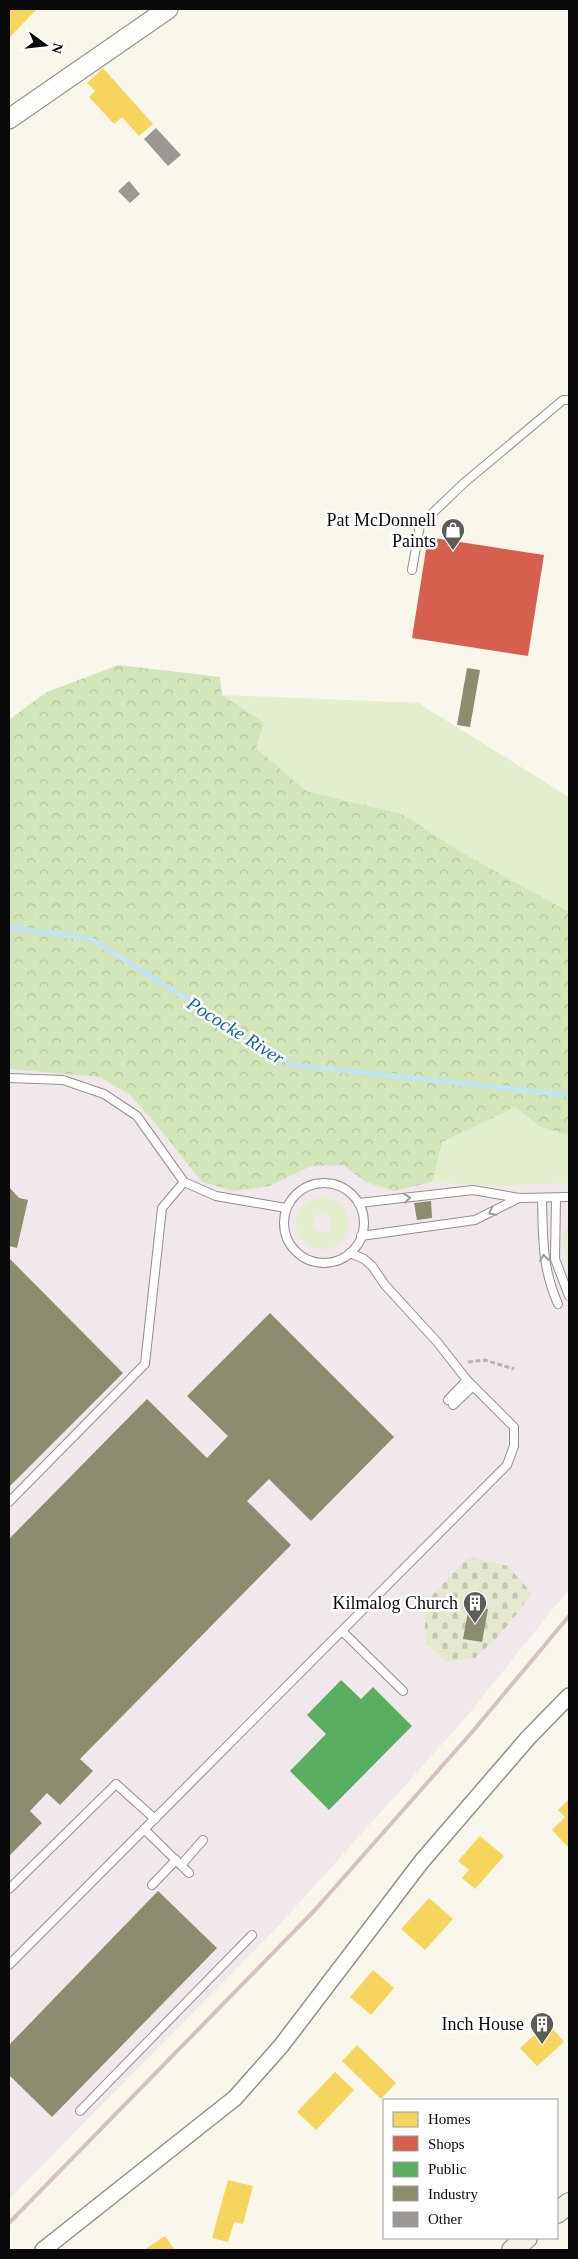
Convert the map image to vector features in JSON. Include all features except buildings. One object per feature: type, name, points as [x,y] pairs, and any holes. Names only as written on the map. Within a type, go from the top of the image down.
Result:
[{"type":"main road","points":[[558,2212],[569,2203]]},
{"type":"main road","points":[[512,2250],[526,2239]]},
{"type":"street","points":[[9,119],[168,9]]},
{"type":"street","points":[[43,2250],[235,2098],[281,2046],[422,1861],[528,1738],[569,1696]]},
{"type":"lane","points":[[412,570],[420,525],[464,484],[563,400],[569,400]]},
{"type":"lane","points":[[9,1078],[63,1080],[104,1094],[137,1116],[184,1182],[216,1196],[286,1208]]},
{"type":"lane","points":[[9,1502],[145,1364],[162,1208],[184,1182]]},
{"type":"lane","points":[[328,1183],[340,1186],[351,1193],[359,1204],[363,1214],[361,1236],[350,1253],[339,1260],[326,1263],[312,1261],[301,1256],[291,1246],[285,1234],[286,1208],[293,1197],[303,1188],[315,1184],[328,1183]]},
{"type":"lane","points":[[359,1204],[473,1190],[519,1198],[569,1197]]},
{"type":"lane","points":[[361,1236],[475,1220],[519,1198]]},
{"type":"lane","points":[[542,1198],[544,1262],[548,1283],[558,1304]]},
{"type":"lane","points":[[556,1198],[556,1259],[569,1296]]},
{"type":"lane","points":[[9,1965],[507,1465],[514,1446],[514,1428],[470,1383],[438,1343],[385,1284],[372,1266],[364,1259],[350,1253]]},
{"type":"lane","points":[[451,1402],[470,1383]]},
{"type":"lane","points":[[342,1631],[403,1691]]},
{"type":"lane","points":[[9,1889],[116,1784],[154,1819]]},
{"type":"lane","points":[[144,1829],[189,1873]]},
{"type":"lane","points":[[152,1885],[203,1840]]},
{"type":"lane","points":[[80,2111],[252,1935]]},
{"type":"path","points":[[465,1363],[485,1360],[514,1369]]},
{"type":"shaded area","points":[[9,1053],[569,1116],[569,1589],[463,1721],[282,1922],[9,2199]]},
{"type":"green space","points":[[118,665],[220,677],[222,695],[264,723],[256,748],[306,791],[402,814],[461,852],[569,912],[569,1135],[540,1127],[515,1107],[442,1142],[432,1182],[394,1191],[366,1182],[343,1165],[311,1166],[270,1186],[234,1191],[202,1182],[152,1119],[130,1095],[100,1077],[9,1069],[9,720],[45,693]]},
{"type":"green space","points":[[222,695],[418,703],[569,797],[569,912],[461,852],[402,814],[306,791],[256,748]]},
{"type":"green space","points":[[515,1107],[540,1127],[569,1135],[569,1183],[493,1186],[432,1182],[441,1142]]},
{"type":"green space","points":[[325,1197],[338,1203],[345,1211],[348,1221],[347,1231],[342,1240],[334,1246],[324,1249],[312,1247],[305,1242],[298,1233],[296,1223],[302,1207],[318,1198]],"holes":[[[320,1213],[329,1216],[332,1222],[329,1230],[323,1233],[314,1230],[313,1223],[316,1216]]]},
{"type":"green space","points":[[569,1220],[569,1271],[563,1235]]},
{"type":"green space","points":[[468,1557],[508,1566],[532,1594],[500,1635],[475,1658],[446,1662],[426,1643],[424,1604]]},
{"type":"waterway","name":"Pococke River","points":[[9,927],[91,939],[293,1065],[569,1095]]},
{"type":"railway","points":[[9,2223],[314,1911],[473,1731],[569,1616]]},
{"type":"place","name":"Pat McDonnell Paints","points":[[453,551]]},
{"type":"place","name":"Kilmalog Church","points":[[475,1624]]},
{"type":"place","name":"Inch House","points":[[542,2045]]}]
